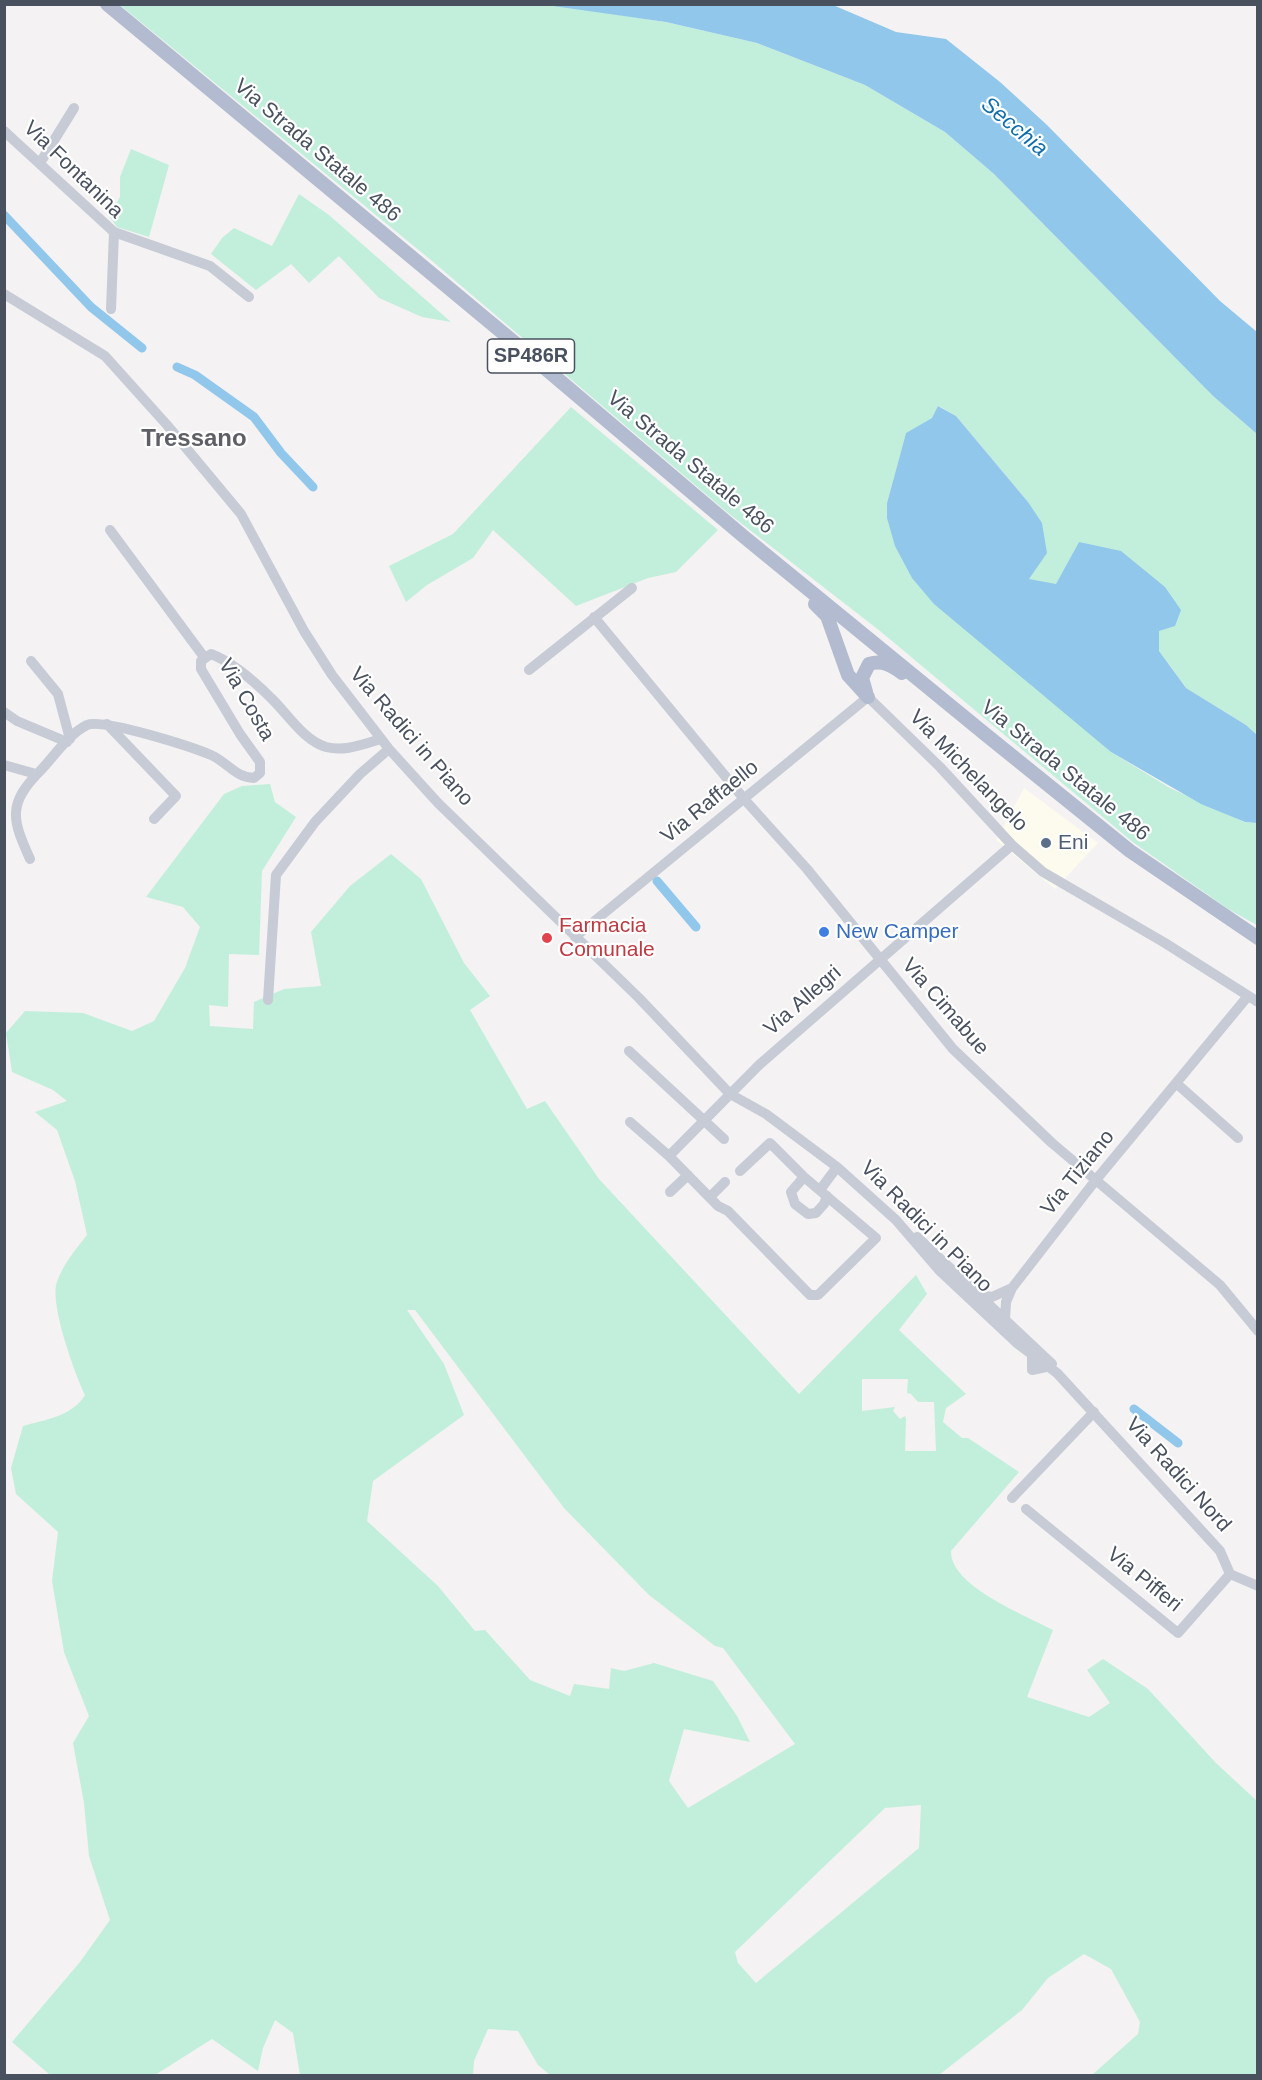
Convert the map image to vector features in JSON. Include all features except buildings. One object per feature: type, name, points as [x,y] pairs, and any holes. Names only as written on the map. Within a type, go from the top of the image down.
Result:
[{"type":"main road","name":"Via Strada Statale 486","points":[[107,4],[779,566],[1130,851],[1257,938]]},
{"type":"main road","points":[[779,566],[790,583],[827,616],[848,675],[868,697]]},
{"type":"main road","points":[[868,697],[862,678],[863,670],[868,664],[878,662],[897,669],[920,687],[955,708]]},
{"type":"street","points":[[40,163],[75,108]]},
{"type":"street","name":"Via Fontanina","points":[[4,131],[114,232],[111,309]]},
{"type":"street","points":[[114,232],[210,266],[249,297]]},
{"type":"street","name":"Via Radici in Piano","points":[[4,294],[105,356],[172,431],[241,514],[304,631],[332,675],[389,749],[438,803],[639,998],[730,1094],[766,1114],[837,1167],[896,1220],[939,1270],[987,1315]]},
{"type":"street","points":[[110,530],[204,657]]},
{"type":"street","points":[[529,670],[632,588]]},
{"type":"street","name":"Via Cimabue","points":[[594,617],[745,800],[807,869],[879,961],[953,1049],[1095,1181],[1220,1285],[1257,1331]]},
{"type":"street","name":"Via Costa","points":[[107,724],[212,755],[243,778],[254,778],[260,772],[260,762],[240,734],[201,669],[201,661],[211,654],[222,658],[269,695],[309,737],[325,747],[340,749],[381,739]]},
{"type":"street","points":[[31,660],[58,694],[68,740]]},
{"type":"street","name":"Via Raffaello","points":[[575,937],[868,697]]},
{"type":"street","name":"Via Michelangelo","points":[[868,697],[940,767],[1012,845],[1043,872],[1165,943],[1253,999]]},
{"type":"street","points":[[4,712],[18,721],[68,740]]},
{"type":"street","points":[[30,860],[14,816],[17,801],[33,779],[68,740],[88,725],[107,724],[176,796],[154,819]]},
{"type":"street","points":[[268,999],[276,875],[315,822],[360,774],[389,749]]},
{"type":"street","points":[[4,765],[33,779]]},
{"type":"street","name":"Via Allegri","points":[[669,1156],[730,1094],[1012,845]]},
{"type":"street","name":"Via Tiziano","points":[[1012,1288],[1095,1181],[1176,1083],[1253,999]]},
{"type":"street","points":[[629,1051],[724,1139]]},
{"type":"street","points":[[1176,1083],[1238,1138]]},
{"type":"street","points":[[630,1122],[669,1156],[718,1206],[728,1211],[810,1295],[815,1296],[876,1238],[804,1178],[770,1143],[740,1171]]},
{"type":"street","name":"Via Radici in Piano","points":[[804,1178],[791,1192],[795,1204],[808,1214],[816,1213],[823,1193],[837,1167]]},
{"type":"street","points":[[670,1192],[688,1175]]},
{"type":"street","points":[[710,1197],[725,1182]]},
{"type":"street","name":"Via Radici Nord","points":[[896,1220],[1030,1343],[1056,1368],[1057,1373]]},
{"type":"street","points":[[979,1295],[992,1297],[1012,1288]]},
{"type":"street","points":[[1005,1320],[1006,1302],[1012,1288]]},
{"type":"street","name":"Via Radici Nord","points":[[987,1315],[1033,1357],[1057,1373],[1094,1412],[1220,1551],[1230,1574]]},
{"type":"street","points":[[1030,1343],[1033,1357],[1032,1370],[1046,1367]]},
{"type":"street","points":[[1012,1498],[1094,1412]]},
{"type":"street","name":"Via Pifferi","points":[[1026,1509],[1178,1633],[1230,1574]]},
{"type":"street","points":[[1230,1574],[1257,1586]]},
{"type":"shaded area","points":[[1024,788],[1098,843],[1055,889],[996,840]]},
{"type":"green space","points":[[546,4],[666,22],[757,43],[865,85],[945,132],[994,174],[1213,396],[1257,434],[1257,735],[1246,725],[1186,688],[1159,651],[1159,631],[1079,542],[1056,585],[1028,579],[1028,502],[956,416],[939,406],[933,418],[906,433],[887,503],[1033,687],[1084,726],[1111,752],[1170,788],[1244,822],[1257,823],[1257,925],[1228,909],[1134,843],[880,631],[728,513],[432,261],[120,5]]},
{"type":"green space","points":[[131,149],[169,165],[149,237],[117,227],[109,216],[120,197],[120,177]]},
{"type":"green space","points":[[299,194],[329,215],[451,322],[422,317],[379,298],[339,256],[309,283],[291,264],[256,290],[211,254],[222,238],[234,228],[272,246]]},
{"type":"green space","points":[[571,407],[718,530],[676,572],[648,578],[576,606],[493,530],[473,558],[427,585],[406,602],[389,566],[453,534]]},
{"type":"green space","points":[[270,784],[275,802],[296,817],[262,871],[259,955],[229,954],[228,1007],[209,1005],[210,1026],[253,1029],[254,1002],[284,989],[321,986],[311,932],[350,886],[391,854],[421,879],[464,963],[490,996],[470,1010],[527,1109],[545,1101],[599,1179],[799,1394],[916,1275],[927,1294],[899,1330],[966,1394],[946,1408],[943,1422],[962,1438],[968,1438],[1019,1472],[951,1551],[954,1564],[975,1587],[1008,1608],[1053,1630],[1027,1697],[1089,1717],[1110,1703],[1087,1670],[1103,1659],[1148,1689],[1216,1763],[1257,1801],[1257,2075],[1092,2075],[1138,2034],[1140,2022],[1111,1969],[1084,1954],[1048,1978],[1022,2010],[939,2075],[550,2075],[538,2065],[518,2031],[488,2029],[474,2061],[473,2075],[300,2075],[293,2033],[275,2020],[263,2048],[258,2071],[212,2039],[155,2075],[50,2075],[12,2042],[80,1962],[110,1920],[89,1856],[84,1803],[73,1743],[89,1716],[64,1652],[52,1581],[58,1532],[16,1494],[11,1468],[23,1426],[66,1412],[80,1402],[85,1395],[64,1338],[55,1292],[63,1269],[87,1235],[75,1181],[57,1130],[35,1112],[67,1101],[53,1090],[12,1072],[6,1033],[25,1011],[83,1013],[132,1031],[154,1021],[185,968],[200,927],[183,907],[146,897],[224,794],[242,786]],"holes":[[[407,1310],[415,1310],[564,1508],[649,1595],[715,1646],[723,1648],[795,1744],[688,1808],[669,1781],[684,1729],[750,1742],[737,1716],[713,1681],[654,1663],[624,1671],[611,1668],[609,1689],[574,1684],[570,1696],[530,1680],[485,1630],[475,1631],[438,1586],[367,1521],[373,1481],[464,1415],[444,1364]],[[862,1379],[908,1379],[907,1393],[918,1402],[934,1402],[936,1451],[905,1451],[906,1419],[905,1416],[900,1419],[893,1411],[895,1407],[862,1411]],[[921,1805],[919,1848],[756,1983],[738,1963],[735,1952],[885,1808]]]},
{"type":"water","name":"Secchia","points":[[546,5],[833,5],[896,32],[946,39],[1000,82],[1047,125],[1220,301],[1257,332],[1257,434],[1213,396],[994,174],[945,132],[865,85],[757,43],[666,22]]},
{"type":"water","points":[[938,406],[956,416],[1028,502],[1042,523],[1047,553],[1029,579],[1056,584],[1079,542],[1121,551],[1165,587],[1181,610],[1175,626],[1159,631],[1159,651],[1186,688],[1246,725],[1257,735],[1257,823],[1245,822],[1201,804],[1111,752],[934,604],[912,578],[895,546],[887,518],[887,503],[906,433],[932,418]]},
{"type":"waterway","points":[[4,215],[91,307],[142,348]]},
{"type":"waterway","points":[[177,367],[195,375],[254,417],[281,453],[313,487]]},
{"type":"waterway","points":[[657,881],[696,927]]},
{"type":"waterway","points":[[1134,1409],[1178,1443]]},
{"type":"place","name":"Eni","points":[[1046,843]]},
{"type":"place","name":"New Camper","points":[[824,932]]},
{"type":"place","name":"Farmacia Comunale","points":[[547,938]]},
{"type":"district","name":"Tressano","points":[[194,439]]}]
